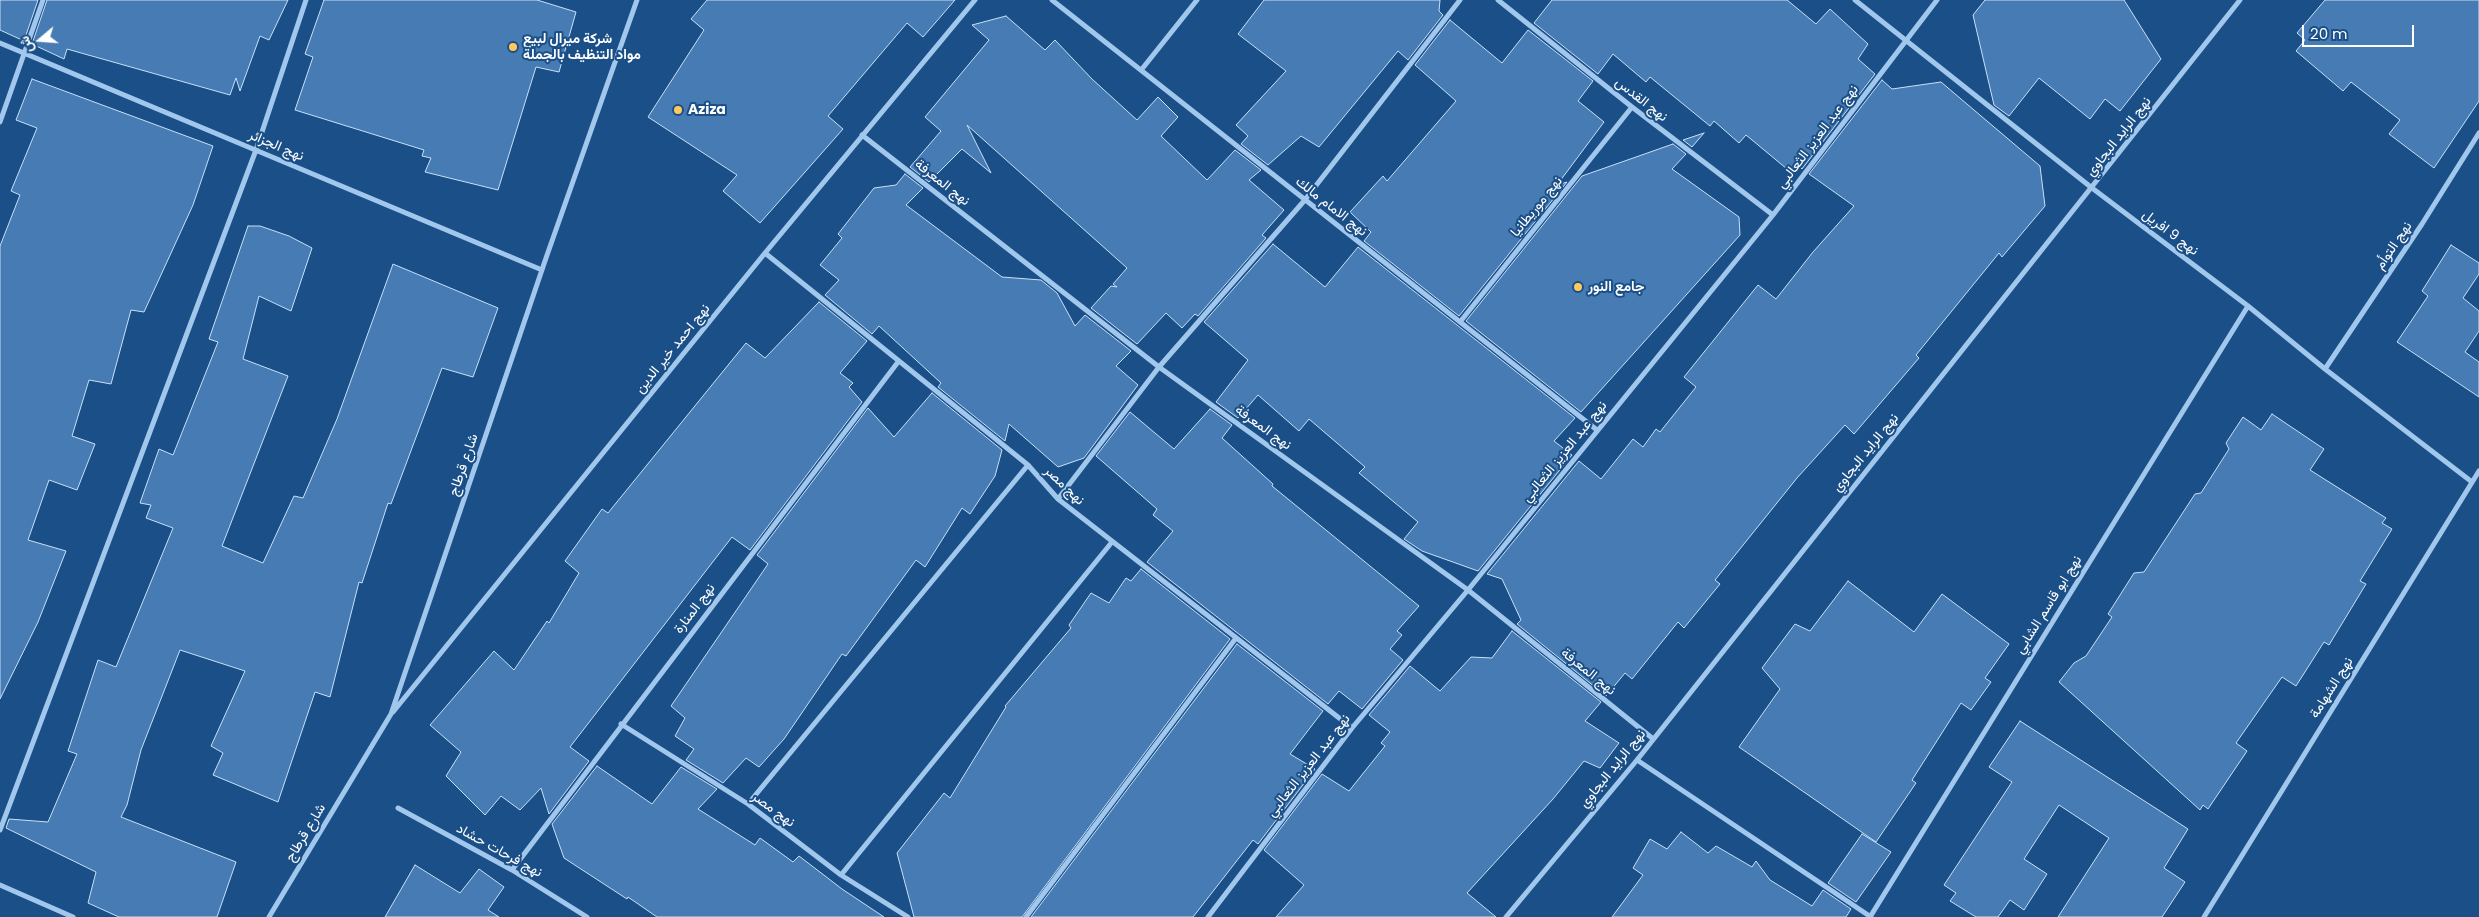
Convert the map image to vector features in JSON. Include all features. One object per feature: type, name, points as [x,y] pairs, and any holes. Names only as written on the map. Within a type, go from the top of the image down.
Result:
[{"type":"street","points":[[0,122],[43,0]]},
{"type":"street","points":[[0,830],[256,150],[306,0]]},
{"type":"street","name":"شارع قرطاج","points":[[269,917],[391,714],[542,270],[637,0]]},
{"type":"street","name":"نهج احمد خير الدين","points":[[391,714],[862,135],[975,0]]},
{"type":"street","name":"نهج الامام مالك","points":[[1052,0],[1142,69],[1304,201],[1597,430]]},
{"type":"street","points":[[1142,69],[1197,0]]},
{"type":"street","points":[[1058,499],[1159,367],[1304,201],[1460,0]]},
{"type":"street","name":"نهج القدس","points":[[1498,0],[1632,107],[1773,215]]},
{"type":"street","name":"نهج 9 افريل","points":[[1855,0],[2092,188],[2248,306],[2325,369],[2472,482]]},
{"type":"street","name":"نهج عبد العزيز الثعالبي","points":[[1208,917],[1352,728],[1468,590],[1773,215],[1937,0]]},
{"type":"street","name":"نهج الرايد البجاوي","points":[[1506,917],[1637,760],[1652,738],[2240,0]]},
{"type":"street","name":"نهج الجزائر","points":[[0,43],[542,270]]},
{"type":"street","name":"نهج موريطانيا","points":[[1460,322],[1632,107]]},
{"type":"street","name":"نهج التوأم","points":[[2325,369],[2422,224],[2479,133]]},
{"type":"street","name":"نهج المعرفة","points":[[862,135],[1159,367],[1468,590],[1652,738]]},
{"type":"street","name":"نهج مصر","points":[[765,254],[1028,465],[1058,499],[1352,728]]},
{"type":"street","name":"نهج ابو قاسم الشابي","points":[[1871,917],[2248,306]]},
{"type":"street","name":"نهج المنارة","points":[[512,870],[621,724],[898,362]]},
{"type":"street","points":[[748,804],[1028,465]]},
{"type":"street","name":"نهج الشهامة","points":[[2204,917],[2479,470]]},
{"type":"street","points":[[841,875],[1112,542]]},
{"type":"street","points":[[1026,917],[1236,638]]},
{"type":"street","name":"نهج مصر","points":[[621,724],[748,804],[841,875],[908,917]]},
{"type":"street","points":[[1637,760],[1871,917]]},
{"type":"street","name":"نهج فرحات حشاد","points":[[398,808],[512,870],[587,917]]},
{"type":"street","points":[[0,886],[73,917]]},
{"type":"building","points":[[0,0],[38,0],[24,41],[0,30]]},
{"type":"building","points":[[47,0],[288,0],[269,40],[260,36],[240,91],[236,78],[230,95],[67,49],[64,59],[32,44]]},
{"type":"building","points":[[324,0],[537,0],[576,12],[559,72],[536,67],[498,190],[425,172],[431,158],[422,156],[424,150],[295,110],[313,57],[305,54]]},
{"type":"building","points":[[707,0],[955,0],[923,37],[907,23],[828,116],[843,129],[760,223],[723,191],[737,175],[648,117],[704,30],[691,19]]},
{"type":"building","points":[[1264,0],[1440,0],[1439,11],[1443,15],[1408,60],[1398,51],[1319,147],[1301,136],[1268,165],[1241,144],[1248,136],[1236,125],[1286,71],[1238,34]]},
{"type":"building","points":[[1552,0],[1787,0],[1816,24],[1830,9],[1868,44],[1858,59],[1875,74],[1802,169],[1800,167],[1793,174],[1746,135],[1739,143],[1714,121],[1710,126],[1650,77],[1646,82],[1613,54],[1598,74],[1534,23]]},
{"type":"building","points":[[1985,0],[2124,0],[2161,59],[2120,111],[2105,99],[2090,119],[2039,78],[2009,116],[1994,105],[1973,15]]},
{"type":"building","points":[[2325,0],[2479,0],[2479,101],[2434,168],[2389,134],[2400,120],[2351,82],[2343,91],[2296,51],[2305,40],[2297,33]]},
{"type":"building","points":[[1006,16],[1045,50],[1055,40],[1092,79],[1137,120],[1158,97],[1178,117],[1161,136],[1207,180],[1235,150],[1261,170],[1249,180],[1284,210],[1262,235],[1266,238],[1198,316],[1195,314],[1182,328],[1166,313],[1137,344],[1091,308],[1111,286],[1117,287],[1113,284],[1127,268],[967,125],[991,173],[962,149],[929,182],[910,167],[941,131],[925,117],[989,40],[972,25]]},
{"type":"building","points":[[1450,20],[1502,63],[1528,30],[1593,81],[1578,101],[1604,122],[1557,185],[1567,182],[1459,316],[1364,241],[1371,232],[1350,212],[1383,176],[1387,181],[1456,101],[1415,65]]},
{"type":"building","points":[[32,79],[213,146],[193,205],[144,312],[131,310],[111,384],[89,380],[72,436],[95,444],[77,490],[49,480],[28,540],[66,551],[38,622],[0,699],[0,246],[20,195],[11,191],[37,128],[16,120]]},
{"type":"building","points":[[1882,80],[1892,89],[1941,82],[2040,166],[2045,206],[2002,257],[1999,253],[1916,355],[1919,358],[1854,434],[1845,425],[1797,478],[1715,580],[1720,584],[1684,628],[1678,622],[1632,679],[1625,673],[1606,696],[1517,624],[1521,620],[1502,579],[1487,574],[1579,461],[1601,479],[1633,439],[1643,447],[1656,429],[1660,432],[1696,387],[1684,377],[1758,285],[1776,299],[1813,252],[1854,206],[1809,174]]},
{"type":"building","points":[[1704,133],[1692,147],[1683,140]]},
{"type":"building","points":[[1673,144],[1686,154],[1672,169],[1739,217],[1740,235],[1581,412],[1466,321],[1582,176]]},
{"type":"building","points":[[905,174],[923,188],[906,205],[1002,277],[1041,280],[1057,293],[1075,326],[1085,315],[1131,351],[1116,366],[1138,385],[1084,458],[1058,467],[1009,424],[1005,441],[938,387],[941,383],[879,326],[872,334],[825,295],[839,280],[820,265],[842,238],[838,234],[874,188],[896,185]]},
{"type":"building","points":[[248,226],[260,226],[289,236],[312,248],[291,311],[259,296],[243,359],[288,376],[222,546],[263,563],[294,496],[303,498],[337,419],[393,264],[498,308],[473,377],[442,368],[391,504],[388,503],[362,583],[359,582],[330,697],[315,692],[278,802],[213,775],[223,753],[211,746],[245,671],[180,650],[141,750],[127,805],[121,817],[236,862],[217,917],[119,917],[88,903],[96,872],[6,828],[9,819],[48,822],[77,754],[68,751],[98,660],[116,667],[173,528],[146,518],[151,505],[140,503],[159,449],[173,455],[218,342],[209,339]]},
{"type":"building","points":[[1273,244],[1325,287],[1358,247],[1575,418],[1554,441],[1572,455],[1478,571],[1422,551],[1404,539],[1418,522],[1359,473],[1365,467],[1309,419],[1299,431],[1258,395],[1238,418],[1216,402],[1248,360],[1204,322]]},
{"type":"building","points":[[2451,245],[2479,263],[2479,274],[2463,298],[2479,311],[2479,331],[2465,352],[2479,362],[2479,397],[2397,342],[2428,296],[2422,291]]},
{"type":"building","points":[[819,302],[867,341],[840,373],[853,383],[849,387],[862,402],[750,550],[732,537],[570,747],[589,761],[549,814],[541,788],[520,810],[501,796],[485,815],[446,776],[461,752],[430,725],[494,651],[514,670],[547,621],[549,623],[579,573],[565,561],[602,509],[608,513],[746,343],[765,358]]},
{"type":"building","points":[[932,393],[1002,450],[995,476],[970,514],[962,508],[925,567],[916,560],[846,656],[842,654],[784,739],[759,767],[746,758],[723,783],[686,760],[694,749],[675,736],[685,718],[671,706],[768,564],[757,555],[868,408],[894,437]]},
{"type":"building","points":[[1210,409],[1232,425],[1222,438],[1273,484],[1272,486],[1419,606],[1397,631],[1402,635],[1390,649],[1403,660],[1362,709],[1339,691],[1328,704],[1147,562],[1173,531],[1153,515],[1157,509],[1096,456],[1130,412],[1174,449]]},
{"type":"building","points":[[2272,414],[2324,449],[2310,470],[2386,518],[2382,523],[2392,529],[2360,581],[2366,584],[2329,645],[2324,642],[2296,686],[2282,677],[2236,743],[2247,751],[2208,809],[2203,805],[2200,810],[2059,682],[2074,663],[2086,656],[2112,617],[2108,614],[2134,573],[2144,572],[2195,494],[2201,493],[2229,449],[2226,443],[2243,417],[2261,430]]},
{"type":"building","points":[[1141,569],[1230,639],[1022,917],[914,917],[897,853],[944,793],[950,798],[1005,706],[1071,628],[1069,625],[1091,593],[1109,603],[1126,578],[1131,581]]},
{"type":"building","points":[[1848,581],[1914,632],[1942,594],[2009,644],[1985,678],[1991,682],[1971,710],[1961,703],[1912,780],[1916,783],[1876,842],[1739,747],[1780,689],[1762,668],[1795,624],[1810,631]]},
{"type":"building","points":[[1512,631],[1601,702],[1585,721],[1619,743],[1600,768],[1584,761],[1553,799],[1467,893],[1496,917],[1276,917],[1304,885],[1264,850],[1322,774],[1349,791],[1385,746],[1381,743],[1390,732],[1369,715],[1410,666],[1440,691],[1471,657],[1492,658]]},
{"type":"building","points":[[1237,644],[1323,711],[1290,754],[1315,769],[1258,844],[1253,840],[1193,917],[1031,917]]},
{"type":"building","points":[[2020,721],[2188,829],[2164,868],[2185,882],[2162,917],[2058,917],[2109,838],[2059,805],[2024,859],[2047,874],[2024,910],[2010,900],[1998,917],[1976,917],[1950,901],[1956,893],[1944,885],[2012,782],[1989,767]]},
{"type":"building","points":[[597,766],[652,804],[681,767],[717,789],[698,809],[755,845],[760,838],[793,862],[799,856],[842,889],[884,917],[657,917],[564,858],[552,824]]},
{"type":"building","points":[[1681,832],[1708,853],[1716,846],[1752,867],[1756,861],[1770,880],[1812,906],[1823,890],[1851,909],[1846,917],[1612,917],[1643,875],[1633,868],[1650,839],[1667,849]]},
{"type":"building","points":[[1862,834],[1891,852],[1856,902],[1828,883]]},
{"type":"building","points":[[415,865],[460,893],[479,869],[504,887],[488,910],[499,917],[385,917]]},
{"type":"place","name":"شركة ميرال لبيع مواد التنظيف بالجملة","points":[[513,47]]},
{"type":"place","name":"Aziza","points":[[678,110]]},
{"type":"place","name":"جامع النور","points":[[1578,287]]}]
